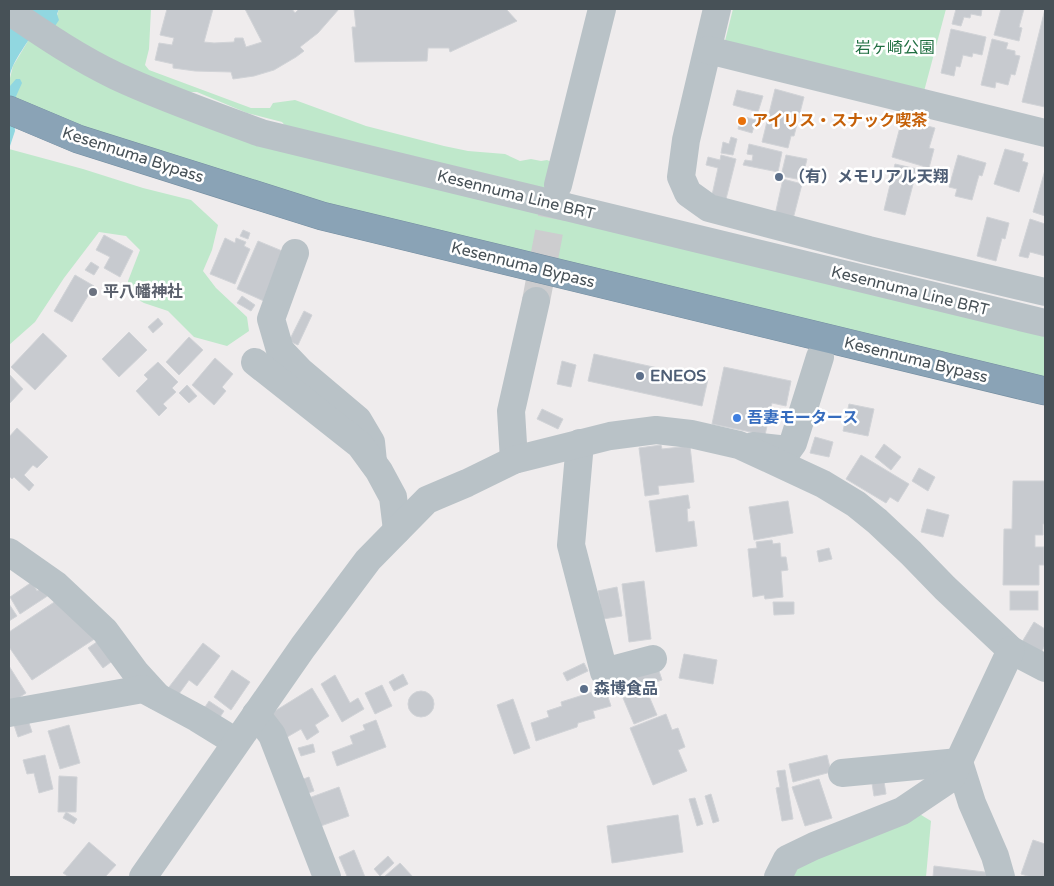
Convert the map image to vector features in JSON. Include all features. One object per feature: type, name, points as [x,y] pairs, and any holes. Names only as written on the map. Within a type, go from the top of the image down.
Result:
[{"type":"highway","name":"Kesennuma Bypass","points":[[9,110],[78,139],[322,216],[1045,391]]},
{"type":"street","points":[[558,185],[602,9]]},
{"type":"street","points":[[717,9],[686,140],[681,177],[688,194],[709,208],[869,250],[1045,292]]},
{"type":"street","name":"Kesennuma Line BRT","points":[[9,11],[69,51],[115,75],[171,99],[261,133],[1045,323]]},
{"type":"street","points":[[708,50],[1045,133]]},
{"type":"street","points":[[296,253],[271,319],[280,350],[300,371],[358,420],[371,442],[373,462]]},
{"type":"street","points":[[514,460],[511,411],[536,300]]},
{"type":"street","points":[[143,877],[303,647],[368,560],[427,500],[514,460],[610,436],[656,430],[692,434],[739,445],[788,450],[793,443],[820,357]]},
{"type":"street","points":[[255,362],[360,445],[373,462],[393,497],[398,530]]},
{"type":"street","points":[[580,443],[571,544],[604,672],[654,659]]},
{"type":"street","points":[[739,445],[822,484],[856,504],[912,553],[945,588],[1011,650],[1045,668]]},
{"type":"street","points":[[9,552],[56,585],[105,631],[136,673],[157,696]]},
{"type":"street","points":[[778,877],[787,859],[814,846],[902,811],[951,778],[1011,650]]},
{"type":"street","points":[[9,712],[143,689],[197,718],[236,742]]},
{"type":"street","points":[[256,714],[272,735],[327,877]]},
{"type":"street","points":[[842,773],[958,762]]},
{"type":"street","points":[[958,762],[972,803],[995,856],[1001,877]]},
{"type":"green space","points":[[59,9],[151,9],[149,49],[145,65],[149,70],[251,108],[270,108],[273,103],[295,100],[366,126],[444,146],[468,151],[505,154],[520,161],[531,159],[547,160],[556,164],[558,174],[539,196],[294,136],[282,122],[247,113],[197,92],[167,92],[53,29]]},
{"type":"green space","name":"岩ヶ崎公園","points":[[733,9],[946,9],[923,95],[724,45]]},
{"type":"green space","points":[[31,36],[139,93],[1045,327],[1045,378],[287,195],[13,103],[9,82],[13,66]]},
{"type":"green space","points":[[9,149],[191,200],[218,225],[212,250],[203,271],[216,288],[247,317],[249,331],[227,346],[194,337],[168,311],[144,303],[128,294],[128,281],[140,250],[126,236],[99,232],[64,278],[35,322],[9,345]]},
{"type":"green space","points":[[913,810],[931,821],[926,877],[786,877],[794,859]]},
{"type":"water","points":[[9,9],[59,9],[57,14],[59,20],[53,29],[31,36],[10,73],[9,80]]},
{"type":"water","points":[[16,79],[20,79],[22,83],[13,103],[15,131],[9,149],[9,80],[10,86]]},
{"type":"building","points":[[167,9],[213,9],[204,42],[234,42],[235,38],[243,38],[246,47],[262,42],[245,9],[292,9],[295,13],[299,9],[339,9],[318,33],[300,47],[304,51],[296,57],[274,70],[254,76],[233,79],[231,72],[173,68],[173,64],[155,60],[159,43],[172,45],[174,38],[160,35]]},
{"type":"building","points":[[354,9],[506,9],[517,21],[450,52],[449,48],[428,48],[427,61],[355,62],[352,27],[356,27]]},
{"type":"building","points":[[956,9],[982,9],[981,16],[971,14],[970,18],[964,17],[961,26],[952,24]]},
{"type":"building","points":[[1001,9],[1024,9],[1019,27],[1022,28],[1019,41],[994,35]]},
{"type":"building","points":[[1045,9],[1045,107],[1022,102]]},
{"type":"building","points":[[951,29],[986,37],[982,55],[973,53],[972,57],[963,55],[960,67],[956,66],[954,76],[941,73]]},
{"type":"building","points":[[992,39],[1008,43],[1006,49],[1015,51],[1015,55],[1020,56],[1015,75],[1011,74],[1008,85],[996,82],[995,88],[981,85]]},
{"type":"building","points":[[775,89],[804,97],[794,136],[791,136],[788,148],[762,142]]},
{"type":"building","points":[[737,90],[763,96],[758,112],[733,105]]},
{"type":"building","points":[[741,116],[756,120],[752,133],[738,129]]},
{"type":"building","points":[[903,116],[914,119],[913,122],[935,128],[929,148],[934,149],[929,168],[892,157]]},
{"type":"building","points":[[731,137],[737,139],[733,155],[721,153],[723,142],[729,144]]},
{"type":"building","points":[[749,144],[782,152],[778,172],[743,165],[745,160],[752,161],[753,155],[747,154]]},
{"type":"building","points":[[1005,149],[1024,154],[1022,161],[1028,163],[1019,192],[994,184]]},
{"type":"building","points":[[721,155],[736,159],[726,199],[712,195],[718,168],[706,165],[708,157],[720,160]]},
{"type":"building","points":[[786,155],[807,159],[802,180],[781,176]]},
{"type":"building","points":[[958,155],[986,163],[982,176],[979,175],[972,200],[955,196],[957,189],[949,187]]},
{"type":"building","points":[[895,164],[917,169],[905,215],[884,210]]},
{"type":"building","points":[[1045,170],[1045,216],[1033,212]]},
{"type":"building","points":[[783,179],[802,184],[793,219],[775,215]]},
{"type":"building","points":[[987,217],[1009,223],[1005,239],[1002,238],[996,261],[977,256]]},
{"type":"building","points":[[1030,219],[1045,224],[1045,256],[1030,252],[1028,258],[1019,256]]},
{"type":"building","points":[[243,230],[250,233],[248,239],[240,236]]},
{"type":"building","points":[[104,235],[133,251],[120,277],[104,268],[110,257],[96,250]]},
{"type":"building","points":[[225,238],[235,243],[236,238],[246,242],[244,246],[250,249],[235,284],[210,274]]},
{"type":"building","points":[[258,241],[287,253],[266,302],[237,289]]},
{"type":"building","points":[[91,262],[99,267],[94,275],[85,270]]},
{"type":"building","points":[[75,275],[94,286],[72,322],[54,311]]},
{"type":"building","points":[[242,296],[255,305],[251,311],[237,303]]},
{"type":"building","points":[[304,311],[312,315],[298,345],[289,341]]},
{"type":"building","points":[[158,318],[163,324],[153,333],[148,327]]},
{"type":"building","points":[[129,332],[147,350],[119,377],[102,359]]},
{"type":"building","points":[[43,333],[67,356],[35,390],[11,367]]},
{"type":"building","points":[[189,337],[203,350],[179,375],[166,362]]},
{"type":"building","points":[[594,354],[708,379],[702,406],[588,381]]},
{"type":"building","points":[[215,358],[233,374],[222,387],[226,391],[214,405],[192,385]]},
{"type":"building","points":[[562,361],[576,365],[571,387],[557,384]]},
{"type":"building","points":[[158,362],[178,382],[172,388],[176,392],[163,404],[167,408],[159,416],[136,391],[148,379],[144,375]]},
{"type":"building","points":[[724,367],[791,381],[786,406],[772,403],[765,435],[712,424]]},
{"type":"building","points":[[9,374],[23,389],[9,404]]},
{"type":"building","points":[[187,385],[197,396],[189,403],[179,393]]},
{"type":"building","points":[[849,404],[874,409],[868,436],[843,431]]},
{"type":"building","points":[[542,409],[563,419],[558,429],[537,419]]},
{"type":"building","points":[[17,428],[48,457],[37,468],[33,465],[24,475],[34,485],[29,491],[14,477],[12,479],[9,476],[9,437]]},
{"type":"building","points":[[815,437],[833,442],[829,457],[810,453]]},
{"type":"building","points":[[884,444],[901,457],[891,470],[875,457]]},
{"type":"building","points":[[661,445],[662,449],[690,446],[694,482],[658,486],[659,494],[645,496],[639,448]]},
{"type":"building","points":[[861,455],[909,484],[898,502],[890,497],[886,503],[846,479]]},
{"type":"building","points":[[919,468],[935,477],[928,491],[912,481]]},
{"type":"building","points":[[1013,481],[1045,481],[1045,524],[1043,524],[1043,535],[1035,535],[1035,547],[1044,547],[1044,565],[1039,565],[1039,585],[1003,585],[1004,529],[1012,529]]},
{"type":"building","points":[[688,495],[690,508],[687,509],[688,522],[694,521],[697,546],[656,552],[649,501]]},
{"type":"building","points":[[788,501],[793,533],[754,540],[749,507]]},
{"type":"building","points":[[927,509],[949,515],[943,537],[921,532]]},
{"type":"building","points":[[772,540],[773,544],[780,543],[781,557],[786,557],[788,570],[781,571],[783,597],[765,599],[764,595],[753,597],[748,549],[757,548],[756,542]]},
{"type":"building","points":[[829,548],[832,559],[819,562],[817,551]]},
{"type":"building","points":[[644,581],[651,639],[629,642],[622,584]]},
{"type":"building","points":[[32,582],[37,591],[47,585],[52,593],[20,614],[10,597]]},
{"type":"building","points":[[617,587],[622,616],[603,619],[598,591]]},
{"type":"building","points":[[1010,591],[1038,591],[1038,610],[1010,610]]},
{"type":"building","points":[[62,597],[102,634],[32,680],[9,647],[9,632]]},
{"type":"building","points":[[773,602],[794,602],[794,614],[774,615]]},
{"type":"building","points":[[9,604],[17,616],[9,621]]},
{"type":"building","points":[[1034,622],[1045,629],[1045,645],[1041,653],[1022,642]]},
{"type":"building","points":[[104,637],[119,656],[103,668],[88,648]]},
{"type":"building","points":[[203,643],[220,656],[197,686],[189,680],[176,698],[166,691]]},
{"type":"building","points":[[684,654],[717,660],[713,684],[679,678]]},
{"type":"building","points":[[584,663],[588,671],[567,681],[563,673]]},
{"type":"building","points":[[657,665],[662,680],[619,694],[614,678]]},
{"type":"building","points":[[9,666],[26,693],[9,704]]},
{"type":"building","points":[[232,670],[250,682],[231,710],[214,697]]},
{"type":"building","points":[[403,674],[408,684],[394,691],[389,682]]},
{"type":"building","points":[[335,675],[350,703],[358,698],[364,709],[342,722],[321,684]]},
{"type":"building","points":[[382,685],[392,706],[375,714],[365,693]]},
{"type":"building","points":[[312,688],[329,716],[315,725],[319,732],[307,740],[301,729],[282,740],[267,716]]},
{"type":"building","points":[[605,688],[611,706],[593,711],[595,718],[578,723],[577,727],[536,741],[531,723],[549,717],[547,711],[562,706],[561,702]]},
{"type":"building","points":[[646,689],[657,715],[634,724],[623,698]]},
{"type":"building","points":[[421,691],[430,695],[434,704],[430,713],[421,717],[412,713],[408,704],[412,695]]},
{"type":"building","points":[[513,699],[530,748],[514,754],[497,705]]},
{"type":"building","points":[[209,701],[224,711],[218,720],[203,710]]},
{"type":"building","points":[[666,714],[672,730],[678,728],[685,747],[678,750],[687,771],[653,785],[630,728]]},
{"type":"building","points":[[28,720],[32,732],[18,737],[14,725]]},
{"type":"building","points":[[376,720],[386,747],[337,766],[332,752],[353,744],[350,736],[365,730],[363,725]]},
{"type":"building","points":[[69,725],[80,763],[60,769],[48,731]]},
{"type":"building","points":[[313,744],[315,752],[301,756],[298,748]]},
{"type":"building","points":[[45,755],[53,789],[39,793],[34,773],[27,774],[23,760]]},
{"type":"building","points":[[827,755],[831,772],[793,782],[789,764]]},
{"type":"building","points":[[785,770],[793,819],[782,821],[776,788],[780,787],[777,771]]},
{"type":"building","points":[[883,775],[886,794],[874,796],[871,777]]},
{"type":"building","points":[[59,776],[77,777],[76,812],[58,812]]},
{"type":"building","points":[[309,777],[314,791],[303,795],[298,781]]},
{"type":"building","points":[[819,779],[832,818],[805,826],[792,787]]},
{"type":"building","points":[[339,787],[349,816],[315,828],[306,799]]},
{"type":"building","points":[[711,794],[719,821],[713,823],[705,796]]},
{"type":"building","points":[[695,798],[703,824],[697,826],[689,799]]},
{"type":"building","points":[[66,812],[77,819],[74,824],[63,818]]},
{"type":"building","points":[[678,815],[683,852],[612,863],[607,826]]},
{"type":"building","points":[[1033,840],[1045,844],[1045,877],[1031,877],[1021,874]]},
{"type":"building","points":[[89,842],[116,865],[105,877],[69,877],[63,873]]},
{"type":"building","points":[[354,850],[365,877],[344,877],[347,876],[339,857]]},
{"type":"building","points":[[388,856],[394,863],[380,876],[374,869]]},
{"type":"building","points":[[400,863],[413,877],[384,877]]},
{"type":"building","points":[[934,866],[993,873],[992,877],[933,877]]},
{"type":"tunnel","points":[[536,301],[558,185]]},
{"type":"place","name":"アイリス・スナック喫茶","points":[[742,121]]},
{"type":"place","name":"（有）メモリアル天翔","points":[[779,177]]},
{"type":"place","name":"平八幡神社","points":[[93,292]]},
{"type":"place","name":"ENEOS","points":[[640,376]]},
{"type":"place","name":"吾妻モータース","points":[[737,418]]},
{"type":"place","name":"森博食品","points":[[584,689]]}]
